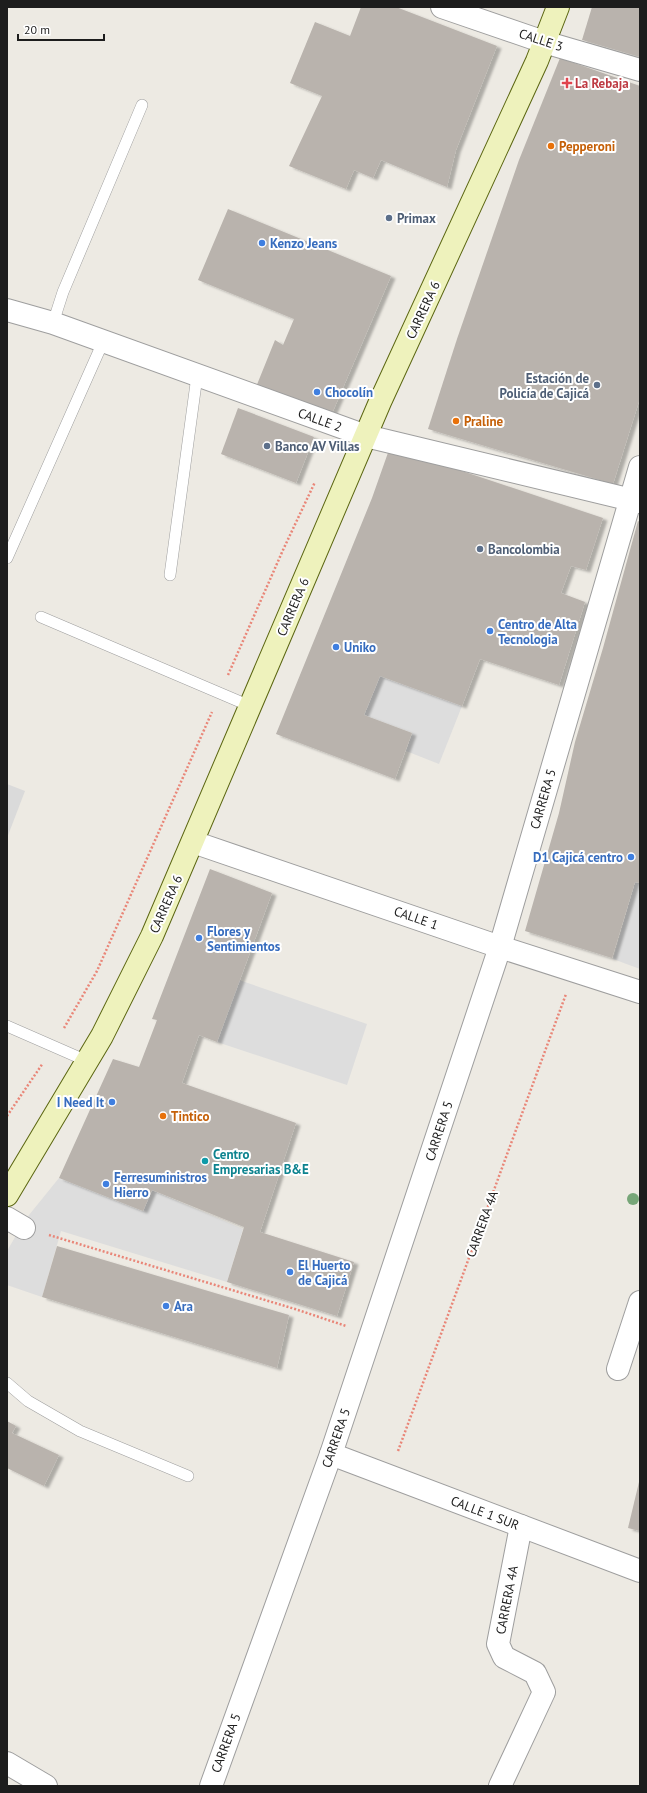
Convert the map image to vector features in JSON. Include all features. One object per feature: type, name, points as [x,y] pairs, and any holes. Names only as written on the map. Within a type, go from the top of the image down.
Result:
[{"type":"main road","name":"CARRERA 6","points":[[7,1195],[102,1036],[152,936],[194,842],[250,706],[366,436],[537,61],[558,7]]},
{"type":"street","name":"CALLE 3","points":[[442,7],[544,42],[640,70]]},
{"type":"street","name":"CALLE 2","points":[[7,310],[53,323],[366,436],[635,501]]},
{"type":"street","name":"CARRERA 5","points":[[211,1786],[331,1454],[500,947],[635,501],[640,467]]},
{"type":"street","name":"CALLE 1","points":[[194,842],[500,947],[640,992]]},
{"type":"street","points":[[618,1369],[640,1302]]},
{"type":"street","name":"CALLE 1 SUR","points":[[331,1454],[640,1571]]},
{"type":"street","name":"CARRERA 4A","points":[[500,1786],[544,1692],[535,1673],[504,1657],[498,1644],[521,1526]]},
{"type":"street","points":[[7,1763],[39,1784]]},
{"type":"lane","points":[[53,323],[63,292],[142,105]]},
{"type":"lane","points":[[7,558],[104,342]]},
{"type":"lane","points":[[170,575],[197,376]]},
{"type":"lane","points":[[41,617],[250,706]]},
{"type":"lane","points":[[7,1026],[87,1061]]},
{"type":"lane","points":[[7,1384],[28,1401],[80,1431],[188,1476]]},
{"type":"path","points":[[7,1116],[53,1046],[97,971],[283,550],[318,475]]},
{"type":"path","name":"CARRERA 4A","points":[[389,1476],[574,971]]},
{"type":"path","points":[[16,1223],[295,1309],[371,1336]]},
{"type":"shaded area","points":[[380,676],[462,706],[439,764],[406,751],[412,733],[364,715]]},
{"type":"shaded area","points":[[7,784],[25,791],[7,838]]},
{"type":"shaded area","points":[[635,882],[640,883],[640,969],[613,959]]},
{"type":"shaded area","points":[[239,980],[367,1024],[347,1085],[217,1042]]},
{"type":"shaded area","points":[[59,1178],[143,1211],[152,1190],[243,1229],[227,1282],[61,1231],[42,1297],[7,1285],[7,1251],[25,1220]]},
{"type":"building","points":[[361,7],[396,7],[497,46],[456,150],[447,187],[381,160],[373,178],[354,170],[346,189],[289,166],[322,96],[290,83],[315,22],[350,36]]},
{"type":"building","points":[[592,7],[640,7],[640,57],[582,40]]},
{"type":"building","points":[[560,58],[640,86],[640,398],[613,484],[428,429],[457,339],[519,160]]},
{"type":"building","points":[[228,209],[391,276],[330,418],[256,387],[275,340],[283,345],[294,319],[198,280]]},
{"type":"building","name":"Banco AV Villas","points":[[238,408],[314,437],[296,483],[221,454]]},
{"type":"building","points":[[390,447],[603,518],[586,570],[571,566],[561,593],[585,602],[559,685],[480,659],[462,706],[380,676],[364,715],[412,733],[395,779],[276,734],[372,498]]},
{"type":"building","points":[[638,521],[640,522],[640,883],[635,882],[612,958],[525,931],[559,813],[575,742]]},
{"type":"building","points":[[210,869],[272,893],[217,1042],[199,1035],[182,1083],[296,1123],[260,1232],[354,1262],[337,1316],[227,1282],[244,1227],[152,1190],[143,1211],[59,1178],[113,1059],[139,1067],[157,1020],[152,1019]]},
{"type":"building","name":"Ara","points":[[57,1246],[289,1315],[277,1368],[42,1297]]},
{"type":"building","points":[[7,1421],[16,1426],[12,1433],[59,1455],[44,1486],[7,1468]]},
{"type":"building","points":[[640,1482],[640,1531],[628,1528]]},
{"type":"place","name":"La Rebaja","points":[[567,83]]},
{"type":"place","name":"Pepperoni","points":[[551,146]]},
{"type":"place","name":"Primax","points":[[389,218]]},
{"type":"place","name":"Kenzo Jeans","points":[[262,243]]},
{"type":"place","name":"Estación de Policía de Cajicá","points":[[597,385]]},
{"type":"place","name":"Chocolín","points":[[317,392]]},
{"type":"place","name":"Praline","points":[[456,421]]},
{"type":"place","name":"Banco AV Villas","points":[[267,446]]},
{"type":"place","name":"Bancolombia","points":[[480,549]]},
{"type":"place","name":"Centro de Alta Tecnologia","points":[[490,631]]},
{"type":"place","name":"Uniko","points":[[336,647]]},
{"type":"place","name":"D1 Cajicá centro","points":[[631,857]]},
{"type":"place","name":"Flores y Sentimientos","points":[[199,938]]},
{"type":"place","name":"I Need It","points":[[112,1102]]},
{"type":"place","name":"Tintico","points":[[163,1116]]},
{"type":"place","name":"Centro Empresarias B&E","points":[[205,1161]]},
{"type":"place","name":"Ferresuministros Hierro","points":[[106,1184]]},
{"type":"place","name":"El Huerto de Cajicá","points":[[290,1272]]},
{"type":"place","name":"Ara","points":[[166,1306]]}]
